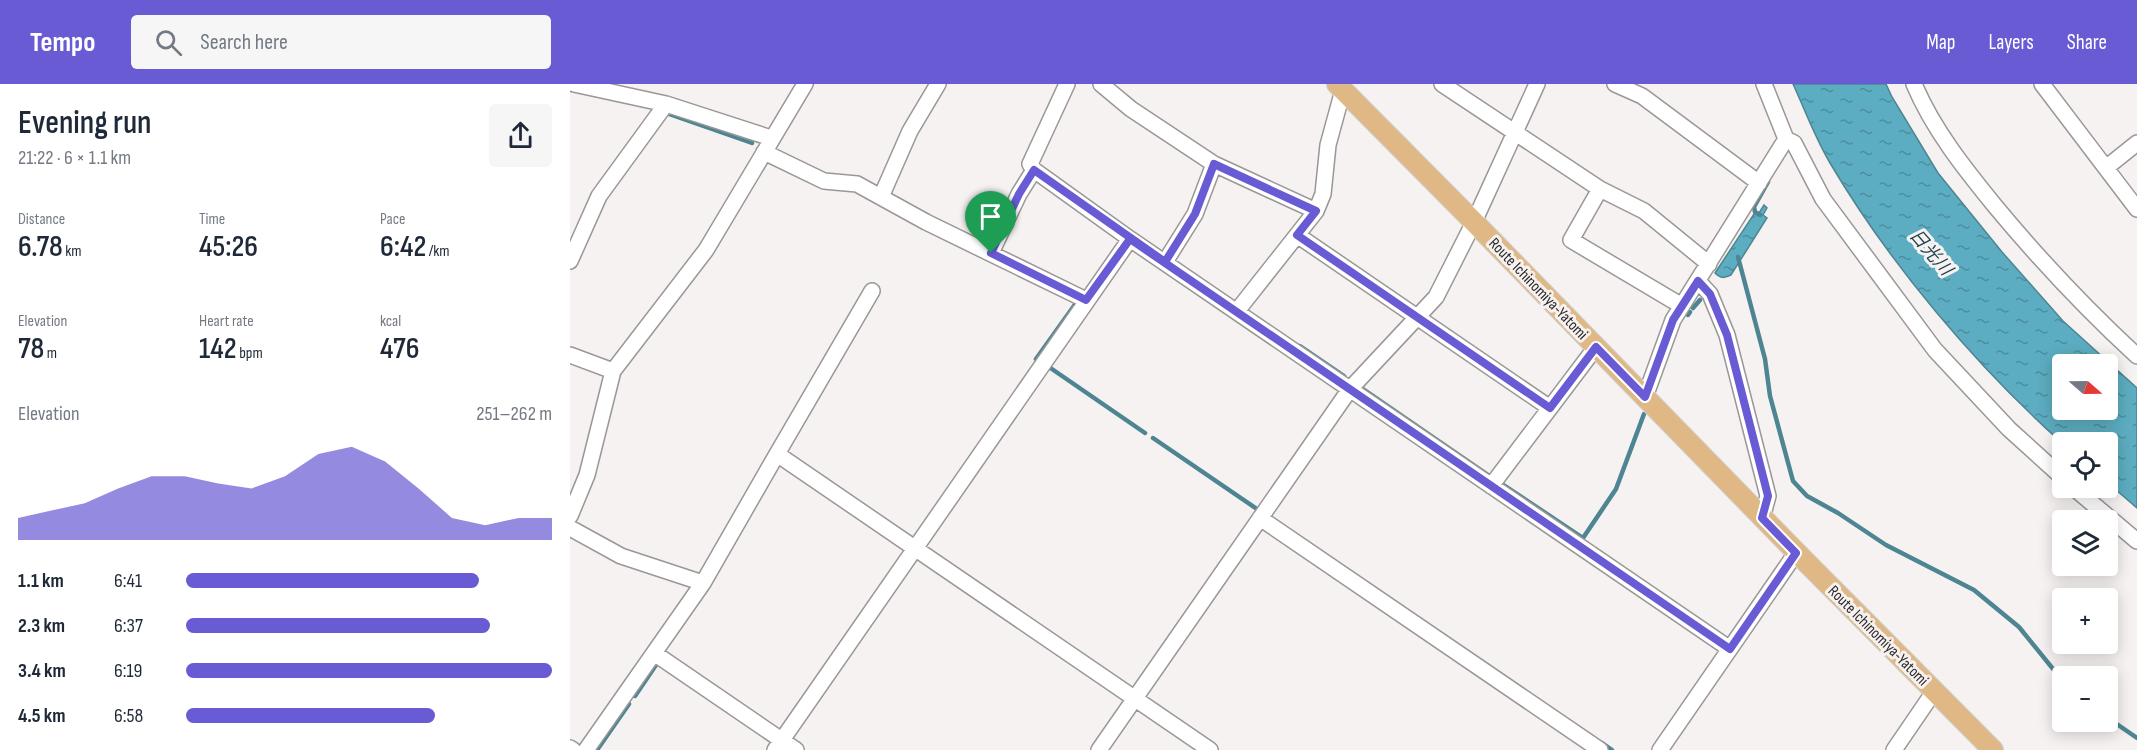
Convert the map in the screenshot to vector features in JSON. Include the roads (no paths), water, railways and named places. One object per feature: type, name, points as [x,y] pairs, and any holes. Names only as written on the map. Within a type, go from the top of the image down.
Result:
[{"type":"main road","name":"Route Ichinomiya-Yatomi","points":[[1340,87],[1796,553],[1993,750]]},
{"type":"street","points":[[574,84],[666,104],[767,145],[824,181],[857,184],[926,222],[1086,300]]},
{"type":"street","points":[[570,516],[587,475],[613,371],[706,250],[805,84]]},
{"type":"street","points":[[881,197],[910,131],[938,84]]},
{"type":"street","points":[[1067,84],[1030,164],[1034,170],[1130,239],[1730,649]]},
{"type":"street","points":[[1101,84],[1131,110],[1214,164],[1316,211]]},
{"type":"street","points":[[1442,84],[1600,189],[1644,211],[1709,264]]},
{"type":"street","points":[[1099,750],[1350,389],[1436,297],[1474,222],[1537,84]]},
{"type":"street","points":[[1615,84],[1644,90],[1759,183]]},
{"type":"street","points":[[1764,84],[1786,140],[1794,143],[1823,199],[1935,350],[2009,429],[2052,468]]},
{"type":"street","points":[[1914,84],[1945,141],[1992,202],[2088,310],[2137,356]]},
{"type":"street","points":[[2042,84],[2137,209]]},
{"type":"street","points":[[1237,311],[1316,211],[1323,194],[1328,145],[1340,87]]},
{"type":"street","points":[[572,252],[599,196],[666,104]]},
{"type":"street","points":[[1645,397],[1673,320],[1786,140]]},
{"type":"street","points":[[2111,164],[2137,143]]},
{"type":"street","points":[[1165,262],[1195,214],[1214,164]]},
{"type":"street","points":[[991,253],[1019,194],[1034,170]]},
{"type":"street","points":[[1600,189],[1571,240],[1682,306]]},
{"type":"street","points":[[1297,235],[1550,408]]},
{"type":"street","points":[[779,745],[1130,239]]},
{"type":"street","points":[[1698,281],[1710,294],[1727,335],[1768,496],[1762,518]]},
{"type":"street","points":[[586,750],[703,583],[872,291]]},
{"type":"street","points":[[1491,486],[1596,347]]},
{"type":"street","points":[[570,355],[613,371]]},
{"type":"street","points":[[777,454],[1210,750]]},
{"type":"street","points":[[2086,498],[2137,541]]},
{"type":"street","points":[[1260,518],[1600,750]]},
{"type":"street","points":[[570,528],[621,556],[703,583]]},
{"type":"street","points":[[1660,750],[1796,553]]},
{"type":"street","points":[[654,653],[779,745],[796,750]]},
{"type":"street","points":[[1893,750],[1935,690]]},
{"type":"water","name":"日光川","points":[[1793,84],[1886,84],[1938,173],[2002,252],[2063,321],[2099,354],[2052,354],[2052,420],[2118,420],[2118,371],[2137,388],[2137,508],[2118,492],[2118,432],[2052,432],[2052,434],[2029,413],[1966,346],[1906,275],[1853,201],[1815,134]]},
{"type":"water","points":[[1764,205],[1767,208],[1763,215],[1767,218],[1731,275],[1719,276],[1715,273],[1756,211],[1759,213]]},
{"type":"waterway","points":[[669,114],[752,143]]},
{"type":"waterway","points":[[1760,215],[1755,212],[1754,207],[1768,182]]},
{"type":"waterway","points":[[1738,257],[1765,359],[1770,396],[1793,481],[1807,496],[1838,513],[1886,545],[1974,590],[2019,627],[2052,668]]},
{"type":"waterway","points":[[1693,308],[1700,300]]},
{"type":"waterway","points":[[1036,359],[1076,303]]},
{"type":"waterway","points":[[1300,346],[1344,376]]},
{"type":"waterway","points":[[1049,367],[1145,433]]},
{"type":"waterway","points":[[1363,389],[1491,477]]},
{"type":"waterway","points":[[1499,482],[1583,538],[1616,489],[1644,414]]},
{"type":"waterway","points":[[1153,438],[1257,509]]},
{"type":"waterway","points":[[635,696],[658,662]]},
{"type":"waterway","points":[[597,750],[629,704]]},
{"type":"waterway","points":[[2118,725],[2137,738]]},
{"type":"waterway","points":[[1602,743],[1612,750]]}]
